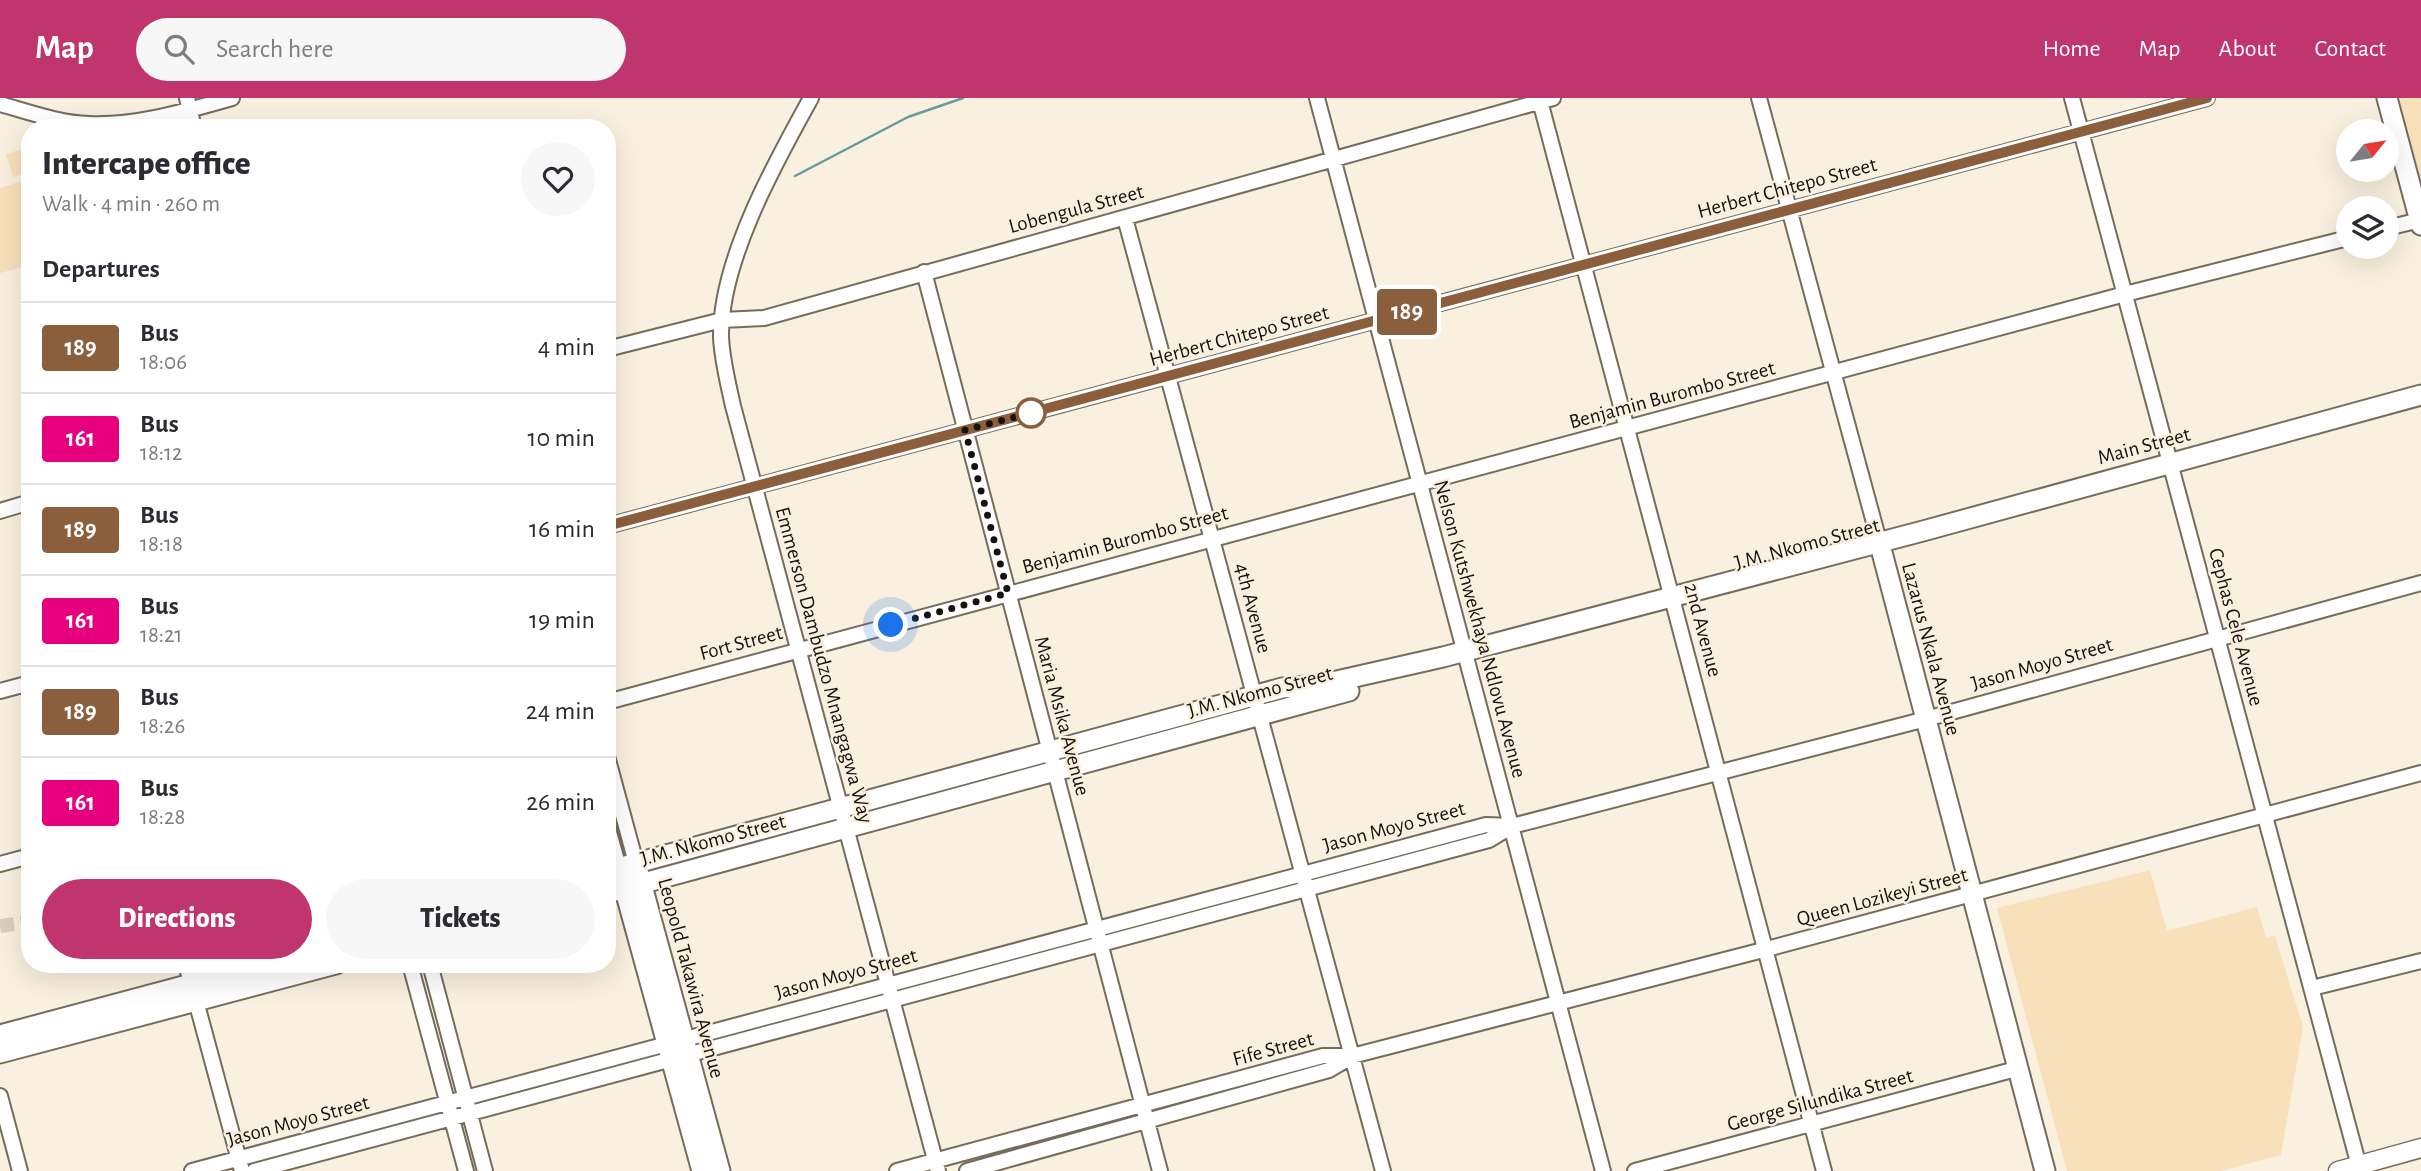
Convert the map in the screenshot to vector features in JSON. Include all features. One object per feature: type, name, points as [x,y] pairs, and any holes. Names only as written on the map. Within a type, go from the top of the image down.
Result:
[{"type":"highway","points":[[2386,98],[2420,223]]},
{"type":"highway","name":"Main Street","points":[[1880,545],[2171,462],[2421,396]]},
{"type":"highway","name":"J.M. Nkomo Street","points":[[625,888],[846,830],[1054,771],[1331,682],[1465,655],[1880,545]]},
{"type":"highway","name":"Lazarus Nkala Avenue","points":[[1880,545],[2045,1171]]},
{"type":"highway","name":"J.M. Nkomo Street","points":[[621,867],[1049,751],[1258,705]]},
{"type":"highway","name":"Leopold Takawira Avenue","points":[[621,867],[625,888],[720,1171]]},
{"type":"highway","points":[[0,1053],[194,993],[244,973]]},
{"type":"highway","points":[[0,1035],[292,973]]},
{"type":"highway","name":"Leopold Takawira Avenue","points":[[678,1049],[702,1171]]},
{"type":"main road","points":[[2338,1171],[2359,1166],[2386,1165],[2421,1148]]},
{"type":"street","points":[[134,119],[188,104],[232,98]]},
{"type":"street","name":"Emmerson Dambudzo Mnangagwa Way","points":[[811,98],[781,151],[754,211],[731,279],[722,320],[723,357],[754,487],[936,1166]]},
{"type":"street","name":"Nelson Kutshwekhaya Ndlovu Avenue","points":[[1317,98],[1602,1171]]},
{"type":"street","name":"Lazarus Nkala Avenue","points":[[1759,98],[1880,545]]},
{"type":"street","name":"Cephas Cele Avenue","points":[[2072,98],[2359,1166]]},
{"type":"street","name":"Herbert Chitepo Street","points":[[616,524],[2207,98]]},
{"type":"street","name":"Lobengula Street","points":[[616,347],[722,320],[764,318],[1546,100]]},
{"type":"street","name":"2nd Avenue","points":[[1546,100],[1584,264],[1824,1171]]},
{"type":"street","points":[[0,104],[55,119]]},
{"type":"street","name":"4th Avenue","points":[[1125,218],[1382,1171]]},
{"type":"street","points":[[2399,227],[2420,223]]},
{"type":"street","name":"Benjamin Burombo Street","points":[[1008,593],[2125,294],[2336,241]]},
{"type":"street","name":"Maria Msika Avenue","points":[[924,272],[1160,1171]]},
{"type":"street","points":[[0,511],[21,505]]},
{"type":"street","name":"Jason Moyo Street","points":[[192,1171],[240,1165],[447,1102],[892,1000],[1489,840],[1512,826],[1926,719],[2216,637],[2421,583]]},
{"type":"street","name":"Fort Street","points":[[616,700],[1008,593]]},
{"type":"street","points":[[0,691],[21,685]]},
{"type":"street","name":"Queen Lozikeyi Street","points":[[1352,1056],[1767,949],[2421,773]]},
{"type":"street","name":"Jason Moyo Street","points":[[254,1171],[470,1113],[887,985],[1486,825],[1512,826]]},
{"type":"street","name":"Leopold Takawira Avenue","points":[[616,827],[621,867]]},
{"type":"street","points":[[0,864],[21,858]]},
{"type":"street","points":[[2312,988],[2421,961]]},
{"type":"street","points":[[188,973],[240,1165]]},
{"type":"street","points":[[412,973],[466,1171]]},
{"type":"street","points":[[432,973],[485,1171]]},
{"type":"street","name":"Fife Street","points":[[897,1171],[936,1166],[1323,1056],[1352,1056]]},
{"type":"street","name":"Fife Street","points":[[967,1171],[1329,1070],[1352,1056]]},
{"type":"street","name":"George Silundika Street","points":[[1634,1171],[2016,1069]]},
{"type":"street","points":[[0,1096],[20,1171]]},
{"type":"shaded area","points":[[2395,98],[2421,98],[2421,198]]},
{"type":"shaded area","points":[[21,150],[21,175],[13,177],[6,154]]},
{"type":"shaded area","points":[[21,182],[21,267],[0,273],[0,188]]},
{"type":"shaded area","points":[[2150,870],[2167,931],[2257,907],[2266,938],[2275,936],[2303,1027],[2281,1155],[2221,1171],[2067,1171],[1997,908]]},
{"type":"waterway","points":[[795,176],[908,117],[963,98]]},
{"type":"tunnel","points":[[0,926],[21,923]]},
{"type":"bus line","name":"189","points":[[616,524],[2207,98]]},
{"type":"route","points":[[891,625],[1008,593],[965,430],[1031,413]]}]
